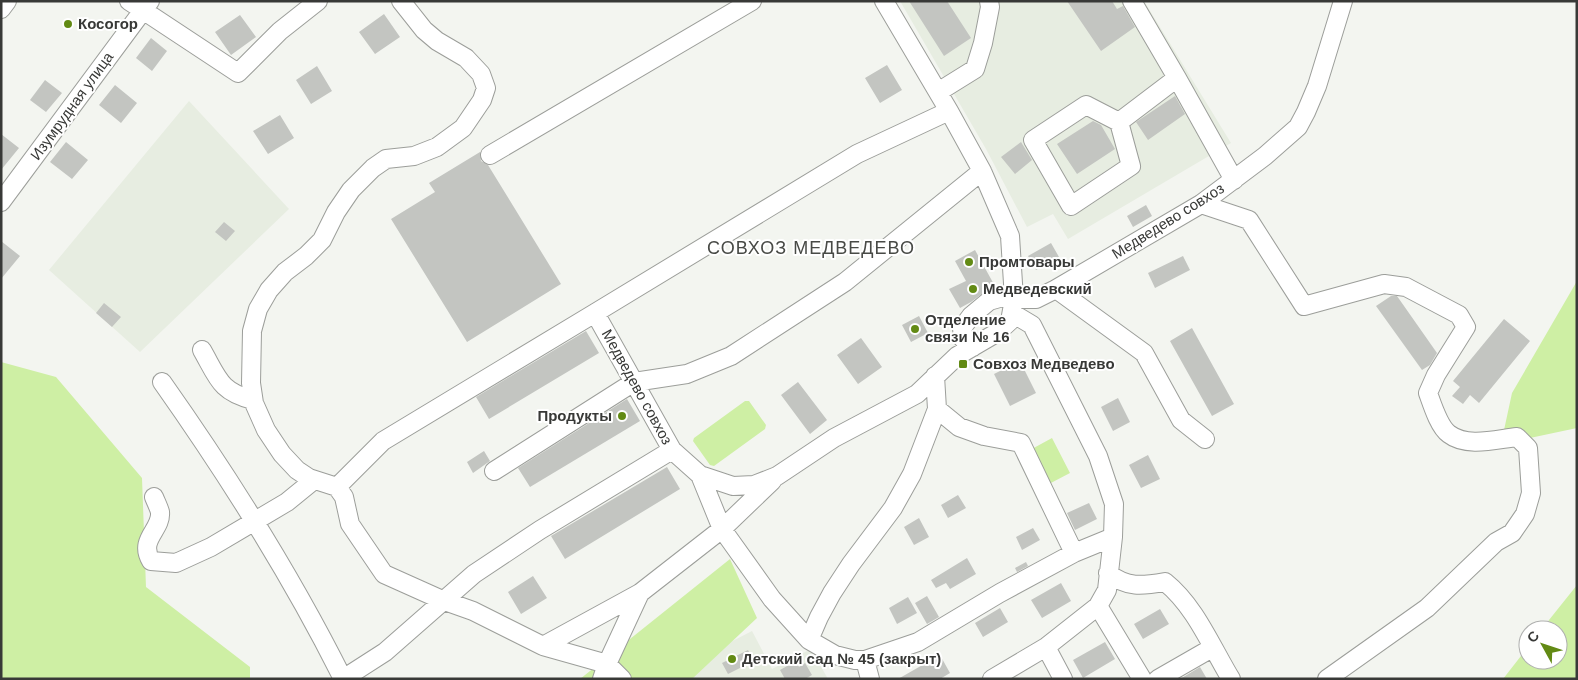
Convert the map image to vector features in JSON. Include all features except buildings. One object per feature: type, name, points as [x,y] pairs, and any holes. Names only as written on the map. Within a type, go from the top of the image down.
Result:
[{"type":"street","points":[[1,9],[7,1]]},
{"type":"street","name":"Изумрудная улица","points":[[1,202],[141,4],[238,73],[280,30],[318,1]]},
{"type":"street","points":[[401,1],[424,30],[437,41],[466,58],[482,74],[486,88],[482,100],[463,128],[436,147],[414,156],[386,159],[373,168],[351,190],[336,212],[322,240],[306,256],[285,272],[269,290],[258,309],[252,331],[251,382],[253,400],[266,430],[282,454],[297,470],[314,480],[337,487],[344,498],[350,524],[384,574],[442,600],[473,611],[543,646],[622,679]]},
{"type":"street","points":[[490,155],[752,1]]},
{"type":"street","points":[[884,1],[949,111],[982,172],[1010,236],[1014,298],[1032,325],[1098,456],[1114,504],[1113,537],[1107,590],[1098,606],[1046,647],[992,679]]},
{"type":"street","points":[[938,92],[975,68],[984,43],[990,7],[989,1]]},
{"type":"street","points":[[1132,1],[1234,180]]},
{"type":"street","name":"Медведево совхоз","points":[[949,111],[857,154],[595,313],[672,450],[700,475],[733,486],[754,485],[777,476],[834,438],[917,394],[957,356],[998,332],[1010,321],[1014,298],[1036,299],[1056,289],[1201,204],[1234,180],[1298,127],[1317,86],[1343,1]]},
{"type":"street","points":[[1119,122],[1177,78]]},
{"type":"street","points":[[1086,105],[1119,122],[1131,166],[1071,206],[1033,140],[1086,105]]},
{"type":"street","points":[[494,471],[634,382],[687,374],[731,356],[845,282],[982,172]]},
{"type":"street","points":[[1201,204],[1249,220],[1304,306],[1384,284],[1406,287],[1459,315],[1466,327],[1436,375],[1428,393],[1436,414],[1448,434],[1466,442],[1517,437],[1528,448],[1531,493],[1525,514],[1512,533],[1496,542],[1427,608],[1327,679]]},
{"type":"street","points":[[1056,289],[1144,353],[1181,420],[1205,439]]},
{"type":"street","points":[[973,347],[964,339],[962,328],[970,316],[989,301],[1003,297],[1014,298]]},
{"type":"street","points":[[337,487],[383,441],[595,313]]},
{"type":"street","points":[[202,350],[222,385],[240,396],[253,400]]},
{"type":"street","points":[[809,640],[832,593],[904,490],[937,409],[935,376]]},
{"type":"street","points":[[162,382],[254,521],[327,647],[343,679],[385,652],[442,600],[474,574],[540,530],[672,450]]},
{"type":"street","points":[[937,409],[960,427],[984,436],[1021,443],[1074,553]]},
{"type":"street","points":[[700,475],[722,529],[772,599],[809,640],[835,655],[856,660],[865,660],[918,642],[1000,593],[1074,553],[1113,537]]},
{"type":"street","points":[[543,646],[640,593],[722,529],[777,476]]},
{"type":"street","points":[[154,497],[160,513],[157,526],[147,540],[148,556],[151,561],[176,563],[211,547],[286,502],[314,480]]},
{"type":"street","points":[[1108,573],[1119,582],[1136,585],[1165,582],[1176,590],[1232,679]]},
{"type":"street","points":[[605,672],[640,593]]},
{"type":"street","points":[[1098,606],[1142,679]]},
{"type":"street","points":[[1046,647],[1062,679]]},
{"type":"street","points":[[1158,679],[1212,648]]},
{"type":"street","points":[[865,660],[870,679]]},
{"type":"shaded area","points":[[900,1],[1144,1],[1231,143],[1068,239],[1053,214],[1027,227],[986,149]]},
{"type":"shaded area","points":[[189,101],[289,209],[140,352],[49,270]]},
{"type":"shaded area","name":"Детский сад № 45 (закрыт)","points":[[752,631],[772,669],[811,649],[828,679],[682,679],[678,669]]},
{"type":"green space","points":[[1577,281],[1577,428],[1501,444],[1512,393]]},
{"type":"green space","points":[[1,362],[56,377],[142,478],[146,587],[250,667],[250,679],[1,679]]},
{"type":"green space","points":[[745,401],[749,401],[766,425],[765,429],[714,466],[710,465],[693,441],[694,438]]},
{"type":"green space","points":[[1052,438],[1070,473],[1047,485],[1030,450]]},
{"type":"green space","points":[[730,559],[757,618],[692,679],[580,679]]},
{"type":"green space","points":[[1577,585],[1577,679],[1503,679],[1518,660],[1518,670],[1568,670],[1568,620],[1549,620]]},
{"type":"place","name":"Косогор","points":[[68,24]]},
{"type":"place","name":"Промтовары","points":[[969,262]]},
{"type":"place","name":"Медведевский","points":[[973,289]]},
{"type":"place","name":"Отделение связи № 16","points":[[915,329]]},
{"type":"place","name":"Совхоз Медведево","points":[[963,364]]},
{"type":"place","name":"Продукты","points":[[622,416]]},
{"type":"place","name":"Детский сад № 45 (закрыт)","points":[[732,659]]},
{"type":"district","name":"СОВХОЗ МЕДВЕДЕВО","points":[[811,248]]}]
